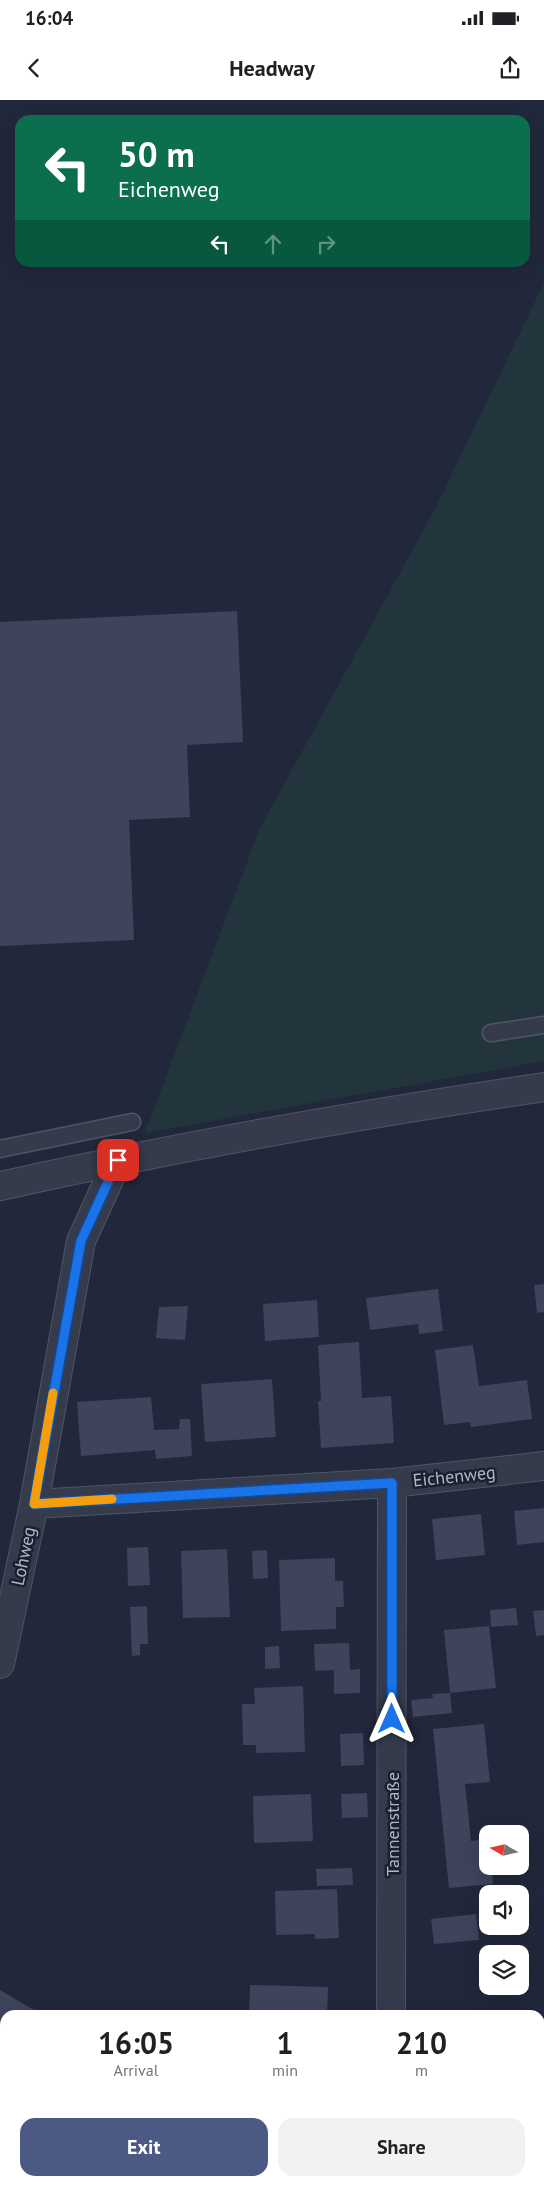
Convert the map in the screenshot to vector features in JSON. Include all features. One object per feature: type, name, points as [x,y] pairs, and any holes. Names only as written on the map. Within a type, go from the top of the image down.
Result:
[{"type":"street","points":[[0,1186],[118,1160],[446,1102],[544,1087]]},
{"type":"street","name":"Lohweg","points":[[0,1664],[34,1504],[81,1241],[118,1160]]},
{"type":"street","name":"Eichenweg","points":[[34,1504],[392,1483],[544,1466]]},
{"type":"street","name":"Tannenstraße","points":[[391,2010],[392,1483]]},
{"type":"lane","points":[[491,1033],[544,1025]]},
{"type":"lane","points":[[0,1149],[132,1122]]},
{"type":"shaded area","points":[[544,283],[544,1061],[145,1133],[259,830],[435,509]]},
{"type":"building","points":[[237,611],[243,742],[187,745],[190,817],[129,820],[134,940],[0,946],[0,622]]},
{"type":"building","points":[[544,1284],[544,1312],[537,1313],[534,1285]]},
{"type":"building","points":[[438,1289],[443,1331],[419,1334],[418,1324],[370,1330],[366,1298]]},
{"type":"building","points":[[317,1300],[319,1337],[265,1341],[263,1304]]},
{"type":"building","points":[[188,1306],[185,1340],[156,1338],[159,1307]]},
{"type":"building","points":[[359,1342],[362,1398],[391,1396],[394,1443],[321,1448],[318,1401],[321,1401],[318,1345]]},
{"type":"building","points":[[473,1345],[479,1386],[527,1380],[532,1419],[471,1427],[470,1422],[444,1425],[435,1350]]},
{"type":"building","points":[[272,1379],[276,1437],[205,1442],[201,1384]]},
{"type":"building","points":[[151,1397],[154,1430],[179,1429],[180,1419],[190,1419],[192,1456],[156,1459],[155,1450],[81,1456],[77,1402]]},
{"type":"building","points":[[544,1508],[544,1542],[517,1545],[514,1511]]},
{"type":"building","points":[[481,1514],[485,1555],[436,1560],[432,1519]]},
{"type":"building","points":[[148,1547],[150,1585],[128,1586],[127,1548]]},
{"type":"building","points":[[227,1549],[230,1617],[183,1618],[181,1551]]},
{"type":"building","points":[[267,1550],[268,1578],[253,1579],[252,1551]]},
{"type":"building","points":[[335,1558],[335,1581],[343,1581],[344,1607],[336,1607],[336,1629],[281,1631],[279,1560]]},
{"type":"building","points":[[147,1606],[148,1644],[140,1644],[140,1655],[132,1656],[130,1607]]},
{"type":"building","points":[[516,1608],[518,1625],[491,1627],[490,1610]]},
{"type":"building","points":[[544,1610],[544,1635],[536,1636],[533,1611]]},
{"type":"building","points":[[489,1626],[496,1688],[450,1693],[444,1630]]},
{"type":"building","points":[[349,1643],[350,1670],[360,1669],[360,1693],[334,1694],[334,1670],[315,1671],[314,1644]]},
{"type":"building","points":[[279,1646],[280,1668],[265,1669],[265,1647]]},
{"type":"building","points":[[303,1686],[305,1752],[256,1753],[256,1745],[243,1745],[242,1704],[255,1704],[254,1688]]},
{"type":"building","points":[[450,1693],[452,1713],[413,1717],[411,1700],[433,1698],[432,1694]]},
{"type":"building","points":[[484,1724],[490,1782],[465,1784],[471,1841],[479,1840],[479,1875],[492,1875],[493,1884],[449,1888],[433,1729]]},
{"type":"building","points":[[363,1733],[364,1765],[341,1766],[340,1734]]},
{"type":"building","points":[[367,1793],[368,1817],[342,1818],[341,1794]]},
{"type":"building","points":[[311,1794],[313,1841],[254,1843],[253,1796]]},
{"type":"building","points":[[352,1868],[353,1885],[317,1886],[316,1869]]},
{"type":"building","points":[[337,1889],[339,1938],[315,1939],[315,1934],[276,1935],[275,1891]]},
{"type":"building","points":[[476,1914],[479,1940],[434,1944],[431,1919]]},
{"type":"building","points":[[250,1985],[328,1987],[327,2010],[249,2010]]},
{"type":"building","points":[[0,1990],[34,2010],[0,2010]]},
{"type":"slow traffic","points":[[53,1393],[34,1504],[112,1499]]},
{"type":"route","points":[[118,1160],[81,1241],[34,1504],[392,1483],[392,1719]]}]
